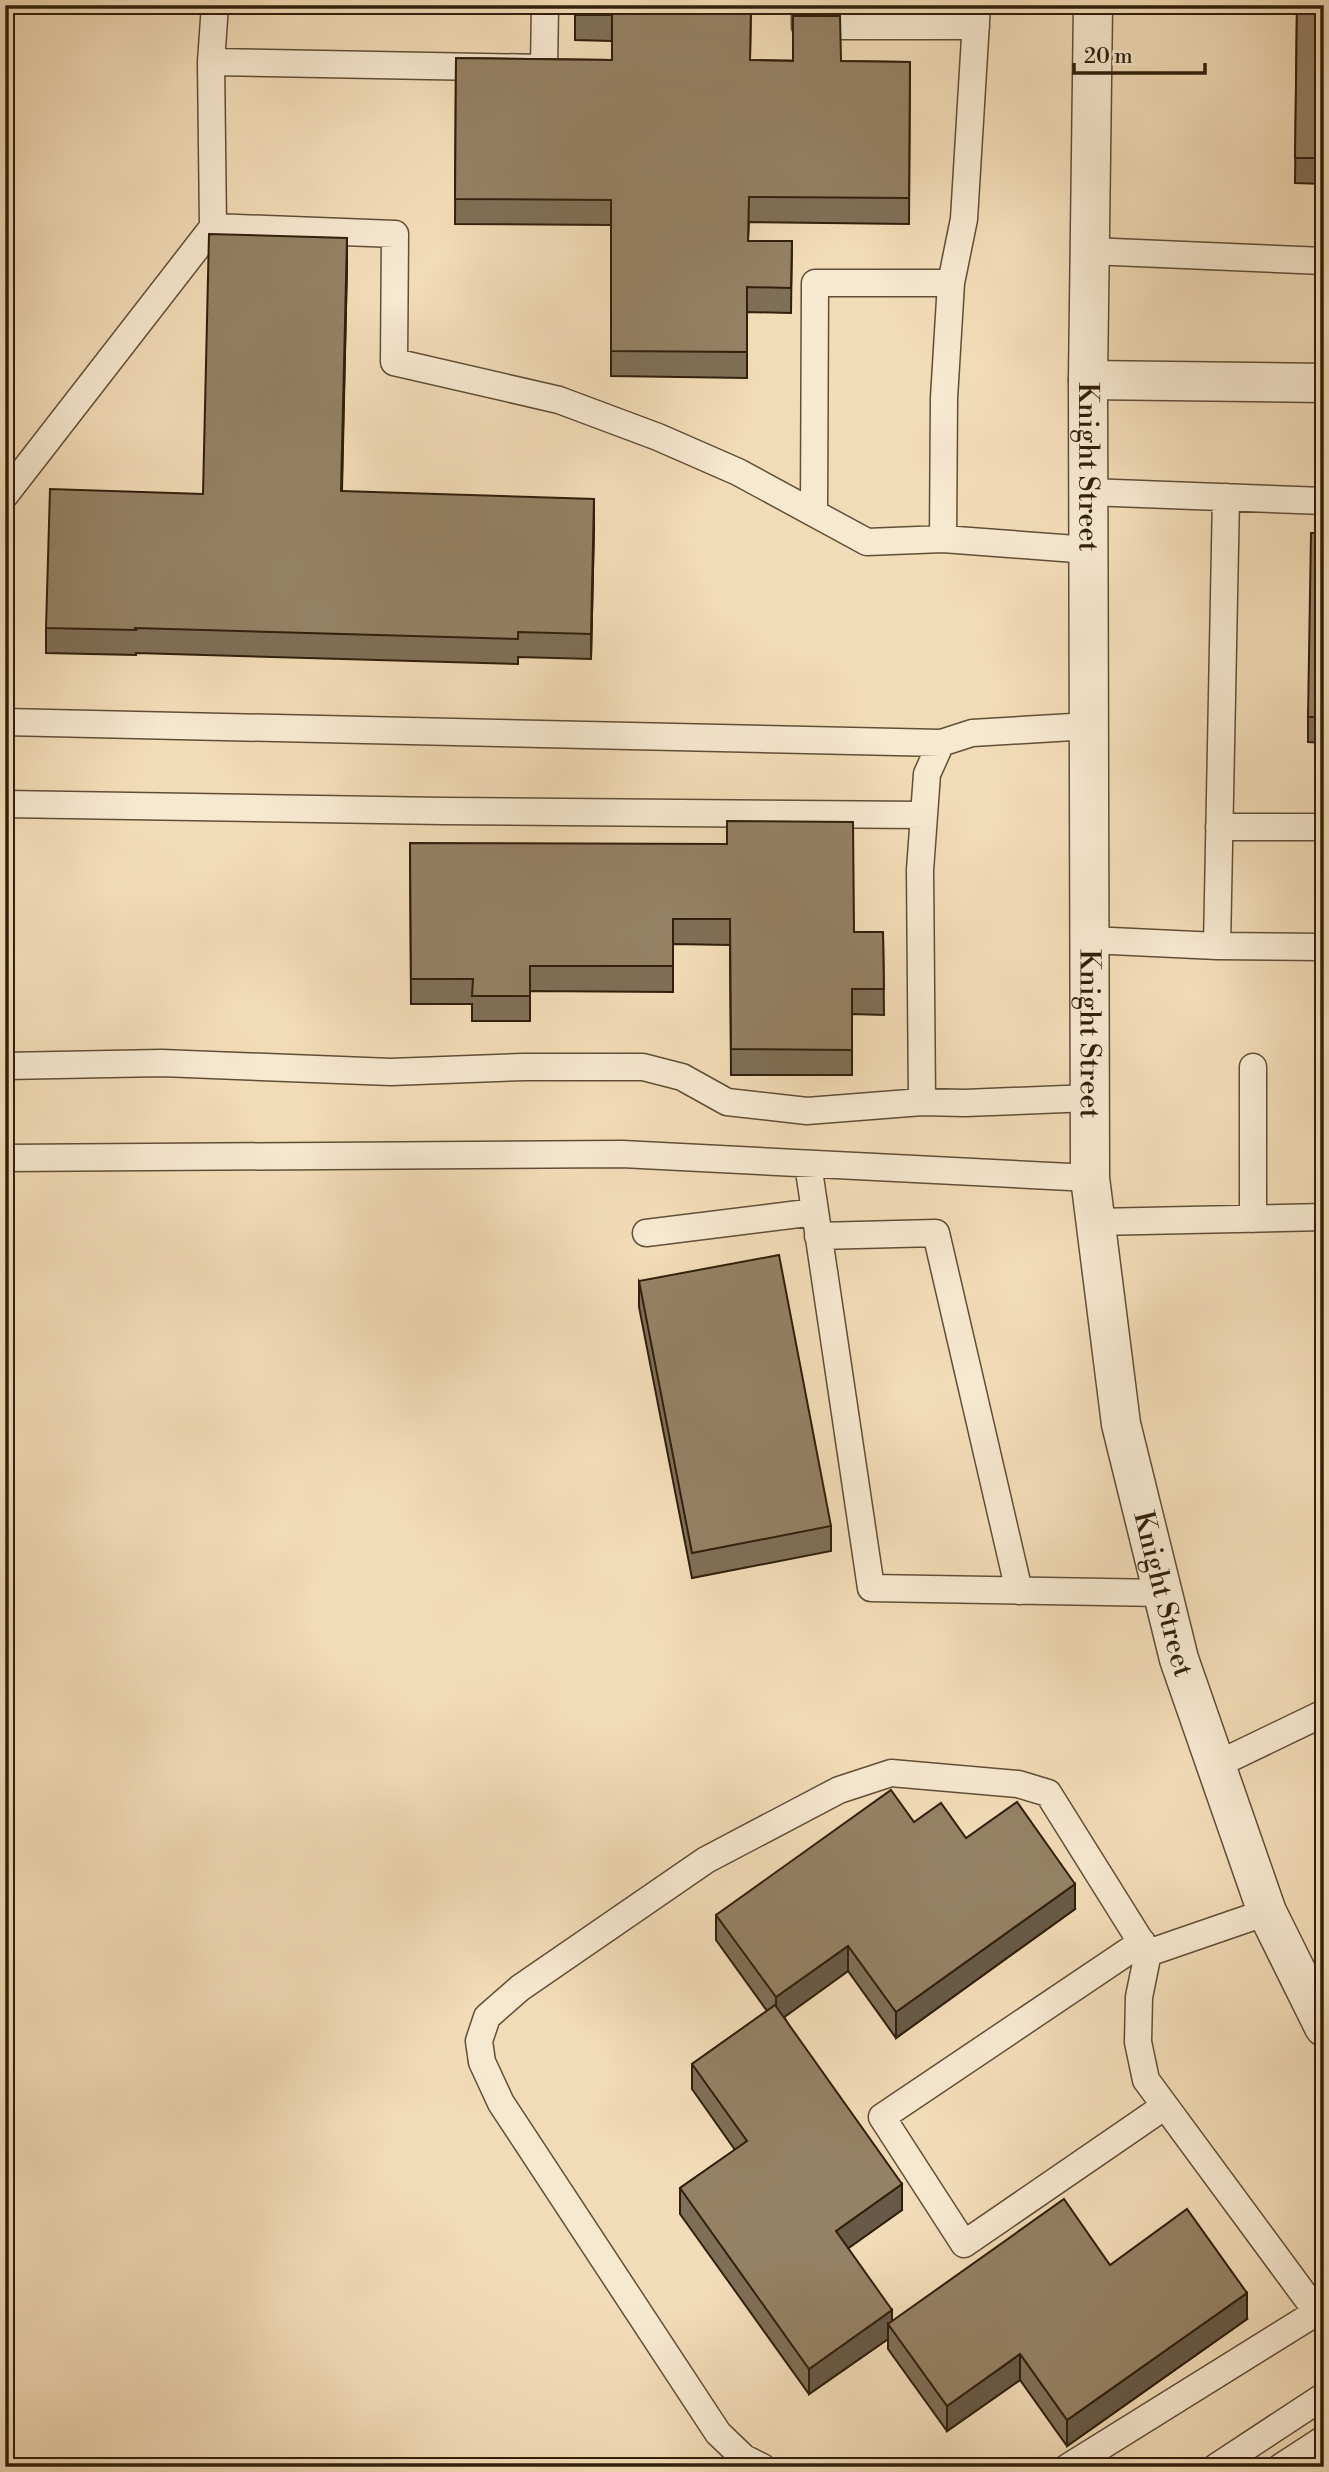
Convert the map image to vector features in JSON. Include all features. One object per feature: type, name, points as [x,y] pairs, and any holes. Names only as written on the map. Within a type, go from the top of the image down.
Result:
[{"type":"street","name":"Knight Street","points":[[1093,5],[1088,380],[1090,1178],[1095,1222],[1121,1423],[1179,1659],[1267,1912],[1324,2027]]},
{"type":"street","points":[[1088,380],[1324,383]]},
{"type":"lane","points":[[5,495],[213,227],[211,62],[215,5]]},
{"type":"lane","points":[[211,62],[544,68],[545,5]]},
{"type":"lane","points":[[805,5],[805,26],[977,15],[964,219],[951,283],[944,398],[943,539]]},
{"type":"lane","points":[[213,227],[395,234],[394,362],[559,400],[658,437],[738,472],[867,542],[943,539],[1089,550]]},
{"type":"lane","points":[[1090,251],[1324,261]]},
{"type":"lane","points":[[814,513],[815,283],[951,283]]},
{"type":"lane","points":[[1089,492],[1324,501]]},
{"type":"lane","points":[[1217,946],[1227,497]]},
{"type":"lane","points":[[5,722],[941,743],[972,733],[1089,726]]},
{"type":"lane","points":[[922,1102],[920,870],[927,774],[941,743]]},
{"type":"lane","points":[[5,804],[924,815]]},
{"type":"lane","points":[[1219,827],[1324,827]]},
{"type":"lane","points":[[1090,940],[1217,946],[1324,947]]},
{"type":"lane","points":[[5,1066],[162,1063],[391,1072],[524,1067],[643,1067],[682,1076],[727,1102],[807,1111],[922,1102],[1090,1098]]},
{"type":"lane","points":[[1253,1067],[1253,1219]]},
{"type":"lane","points":[[5,1158],[622,1154],[1090,1178]]},
{"type":"lane","points":[[808,1164],[871,1588],[1163,1593]]},
{"type":"lane","points":[[1095,1222],[1324,1217]]},
{"type":"lane","points":[[646,1233],[817,1224],[936,1233],[1019,1591]]},
{"type":"lane","points":[[1216,1765],[1324,1713]]},
{"type":"lane","points":[[762,2467],[744,2458],[718,2433],[500,2103],[482,2062],[479,2040],[487,2018],[520,1988],[706,1860],[839,1790],[891,1773],[1018,1784],[1048,1793],[1145,1948],[1139,1997],[1138,2042],[1146,2080],[1320,2317],[1068,2467]]},
{"type":"lane","points":[[1165,2106],[964,2244],[882,2117],[1145,1948],[1267,1912]]},
{"type":"lane","points":[[1216,2467],[1324,2396]]},
{"type":"lane","points":[[1280,2467],[1324,2439]]},
{"type":"building","points":[[575,5],[751,5],[750,60],[793,61],[793,16],[840,16],[841,61],[910,62],[909,198],[749,197],[748,241],[792,241],[791,288],[747,287],[747,352],[611,351],[611,200],[455,199],[456,58],[612,60],[612,15],[575,15]]},
{"type":"building","points":[[1297,5],[1324,5],[1324,158],[1295,158]]},
{"type":"building","points":[[209,234],[347,238],[341,491],[594,499],[591,634],[518,632],[518,639],[46,628],[50,489],[203,494]]},
{"type":"building","points":[[1311,533],[1324,533],[1324,717],[1308,717]]},
{"type":"building","points":[[727,821],[853,822],[854,932],[883,932],[884,989],[852,989],[852,1050],[731,1049],[730,919],[673,919],[673,966],[530,966],[530,996],[472,996],[473,979],[411,979],[410,843],[727,844]]},
{"type":"building","points":[[779,1255],[831,1526],[692,1553],[639,1281]]},
{"type":"building","points":[[891,1790],[914,1822],[941,1803],[966,1838],[1017,1802],[1075,1884],[896,2012],[848,1946],[776,1997],[716,1915]]},
{"type":"building","points":[[775,2005],[902,2184],[836,2231],[892,2310],[809,2369],[680,2188],[747,2141],[692,2064]]},
{"type":"building","points":[[1064,2199],[1110,2265],[1187,2209],[1247,2293],[1067,2420],[1020,2354],[947,2406],[888,2324]]}]
